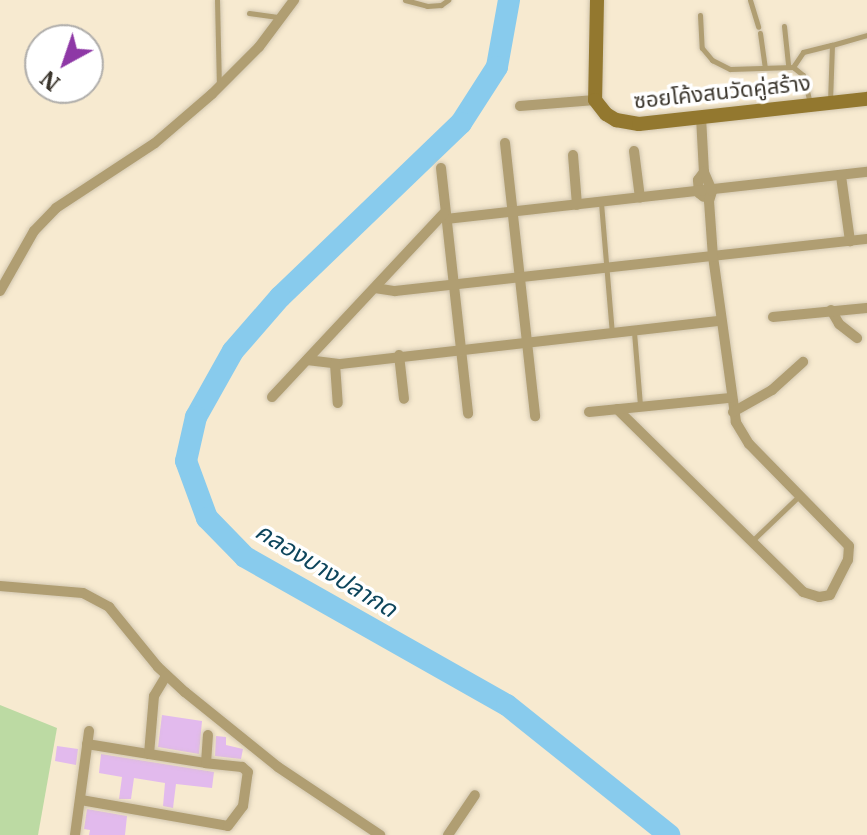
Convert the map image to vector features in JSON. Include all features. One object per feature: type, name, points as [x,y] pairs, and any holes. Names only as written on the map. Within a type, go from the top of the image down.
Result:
[{"type":"street","points":[[0,291],[34,231],[56,208],[155,143],[219,87],[283,18],[294,0]]},
{"type":"street","points":[[520,106],[595,100],[597,0]]},
{"type":"street","name":"ซอยโค้งสนวัดคู่สร้าง","points":[[595,100],[606,114],[628,124],[867,99]]},
{"type":"street","points":[[617,409],[754,539],[803,592],[819,597],[830,595],[851,552],[749,444],[739,431],[733,412],[713,257],[701,117]]},
{"type":"street","points":[[505,143],[535,416]]},
{"type":"street","points":[[634,151],[640,198]]},
{"type":"street","points":[[573,155],[577,205]]},
{"type":"street","points":[[441,168],[468,414]]},
{"type":"street","points":[[699,193],[698,180],[704,172]]},
{"type":"street","points":[[272,397],[445,216],[513,213],[699,193],[710,196],[867,172]]},
{"type":"street","points":[[841,176],[850,241]]},
{"type":"street","points":[[375,288],[395,291],[520,279],[867,239]]},
{"type":"street","points":[[773,317],[867,308]]},
{"type":"street","points":[[831,310],[839,324],[857,338]]},
{"type":"street","points":[[307,360],[335,364],[720,321]]},
{"type":"street","points":[[399,355],[404,399]]},
{"type":"street","points":[[733,412],[772,390],[803,362]]},
{"type":"street","points":[[335,364],[338,403]]},
{"type":"street","points":[[589,412],[730,398]]},
{"type":"street","points":[[0,586],[57,589],[95,598],[120,616],[166,676],[278,767],[380,835]]},
{"type":"street","points":[[149,754],[154,696],[166,676]]},
{"type":"street","points":[[75,835],[89,731]]},
{"type":"street","points":[[206,763],[208,735]]},
{"type":"street","points":[[81,800],[228,826],[243,806],[248,772],[242,767],[87,744]]},
{"type":"street","points":[[448,835],[475,795]]},
{"type":"lane","points":[[217,0],[219,87]]},
{"type":"lane","points":[[405,0],[427,6],[441,5],[448,0]]},
{"type":"lane","points":[[750,0],[765,67]]},
{"type":"lane","points":[[249,13],[283,18]]},
{"type":"lane","points":[[700,15],[702,48],[712,60],[730,69],[791,66],[803,75],[810,104]]},
{"type":"lane","points":[[784,26],[791,66]]},
{"type":"lane","points":[[791,66],[803,52],[867,35]]},
{"type":"lane","points":[[830,103],[832,45]]},
{"type":"lane","points":[[601,202],[612,334]]},
{"type":"lane","points":[[634,332],[640,406]]},
{"type":"lane","points":[[754,539],[799,496]]},
{"type":"green space","points":[[0,705],[57,728],[38,835],[0,835]]},
{"type":"building","points":[[162,715],[202,721],[199,754],[158,747]]},
{"type":"building","points":[[216,736],[226,737],[226,745],[243,749],[241,759],[215,756]]},
{"type":"building","points":[[57,746],[78,749],[76,765],[55,761]]},
{"type":"building","points":[[101,754],[214,772],[212,788],[176,784],[173,808],[163,806],[165,783],[134,778],[131,799],[119,799],[122,777],[99,773]]},
{"type":"building","points":[[87,809],[127,816],[125,835],[89,835],[90,830],[84,829]]},
{"type":"waterway","name":"คลองบางปลากด","points":[[509,0],[497,67],[461,123],[280,297],[233,351],[196,417],[186,461],[207,518],[245,557],[507,705],[669,835]]}]
